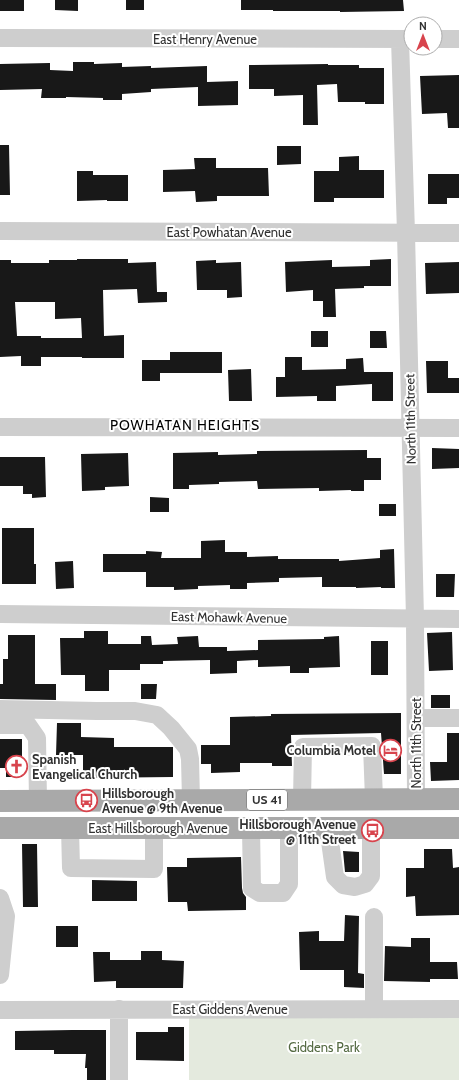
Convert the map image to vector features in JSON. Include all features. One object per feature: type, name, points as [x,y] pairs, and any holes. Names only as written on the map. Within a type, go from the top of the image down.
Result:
[{"type":"main road","points":[[379,827],[401,820],[412,811],[416,799]]},
{"type":"main road","points":[[154,828],[158,819],[164,814],[173,812],[238,811],[258,800]]},
{"type":"main road","name":"US 41","points":[[0,801],[459,800]]},
{"type":"main road","name":"East Hillsborough Avenue","points":[[0,828],[459,828]]},
{"type":"street","name":"East Henry Avenue","points":[[0,38],[403,39]]},
{"type":"street","points":[[443,39],[459,39]]},
{"type":"street","name":"North 11th Street","points":[[405,56],[406,233],[415,619],[416,799]]},
{"type":"street","name":"East Powhatan Avenue","points":[[0,231],[459,233]]},
{"type":"street","points":[[0,426],[459,428]]},
{"type":"street","name":"East Mohawk Avenue","points":[[0,614],[459,619]]},
{"type":"street","points":[[0,708],[135,711],[157,715],[171,728],[188,749],[190,759],[190,800]]},
{"type":"street","points":[[416,718],[459,718]]},
{"type":"street","points":[[0,725],[28,725],[37,738],[38,801]]},
{"type":"street","points":[[302,800],[303,747],[372,746],[374,799]]},
{"type":"street","points":[[251,828],[252,888],[260,894],[283,893],[289,884],[289,827]]},
{"type":"street","points":[[328,827],[335,878],[343,885],[355,887],[365,884],[371,876],[379,827]]},
{"type":"street","points":[[70,828],[71,868],[154,869],[154,828]]},
{"type":"street","points":[[0,898],[6,916],[0,975]]},
{"type":"street","points":[[374,917],[374,1009]]},
{"type":"street","points":[[119,1009],[119,1080]]},
{"type":"street","name":"East Giddens Avenue","points":[[0,1010],[459,1009]]},
{"type":"green space","name":"Giddens Park","points":[[459,1014],[459,1080],[189,1080],[189,1015]]},
{"type":"building","points":[[0,0],[24,0],[24,11],[0,11]]},
{"type":"building","points":[[55,0],[78,0],[78,11],[55,10]]},
{"type":"building","points":[[126,0],[144,0],[144,10],[126,10]]},
{"type":"building","points":[[241,0],[403,0],[404,11],[340,12],[241,10]]},
{"type":"building","points":[[73,62],[94,62],[94,64],[122,63],[122,67],[151,66],[151,68],[207,66],[207,82],[238,81],[238,105],[198,106],[198,87],[151,89],[151,92],[122,94],[122,100],[66,97],[41,98],[42,89],[0,90],[0,64],[50,63],[50,70],[73,71]]},
{"type":"building","points":[[249,65],[359,65],[359,68],[384,68],[384,104],[338,102],[337,84],[317,85],[318,125],[303,125],[303,95],[274,96],[274,89],[249,89]]},
{"type":"building","points":[[459,75],[459,128],[448,128],[447,113],[422,114],[420,76]]},
{"type":"building","points":[[0,145],[9,145],[10,195],[0,195]]},
{"type":"building","points":[[277,146],[301,146],[301,164],[277,165]]},
{"type":"building","points":[[359,156],[359,170],[384,170],[384,198],[334,198],[334,202],[314,202],[314,171],[339,171],[339,157]]},
{"type":"building","points":[[194,158],[216,158],[216,168],[268,168],[269,196],[217,196],[217,201],[196,202],[195,191],[163,192],[163,170],[195,169]]},
{"type":"building","points":[[77,171],[93,171],[93,175],[128,175],[128,201],[77,201]]},
{"type":"building","points":[[428,174],[459,174],[459,198],[447,198],[447,204],[428,204]]},
{"type":"building","points":[[128,259],[128,263],[156,262],[157,292],[167,292],[167,302],[138,303],[137,289],[103,290],[104,336],[124,335],[124,358],[41,357],[41,366],[21,366],[21,356],[0,357],[0,260],[11,260],[11,263],[49,263],[49,260]],"holes":[[[15,302],[55,302],[55,319],[81,318],[82,338],[41,338],[41,336],[17,336]]]},
{"type":"building","points":[[391,259],[391,286],[364,286],[364,288],[335,289],[336,317],[323,317],[323,301],[313,301],[313,290],[286,292],[285,262],[332,260],[332,267],[370,266],[370,260]]},
{"type":"building","points":[[216,260],[216,263],[241,262],[242,297],[227,298],[227,290],[197,290],[196,261]]},
{"type":"building","points":[[459,262],[459,293],[426,294],[425,263]]},
{"type":"building","points":[[311,331],[328,331],[328,347],[311,347]]},
{"type":"building","points":[[370,331],[386,331],[387,348],[370,348]]},
{"type":"building","points":[[170,352],[222,352],[222,373],[160,373],[160,381],[142,381],[142,360],[170,360]]},
{"type":"building","points":[[285,357],[302,357],[302,370],[346,369],[346,359],[363,358],[364,372],[393,372],[393,401],[372,401],[372,384],[336,386],[336,401],[317,401],[317,396],[276,397],[276,377],[285,377]]},
{"type":"building","points":[[426,361],[448,361],[448,378],[459,378],[459,393],[427,393]]},
{"type":"building","points":[[251,369],[252,401],[229,401],[228,370]]},
{"type":"building","points":[[432,448],[459,449],[459,468],[432,469]]},
{"type":"building","points":[[367,450],[367,458],[381,458],[381,480],[364,480],[364,491],[319,491],[319,488],[258,489],[257,481],[219,482],[219,484],[189,485],[189,489],[173,489],[173,453],[218,452],[218,455],[257,454],[257,451]]},
{"type":"building","points":[[128,453],[129,486],[105,487],[105,490],[82,491],[81,454]]},
{"type":"building","points":[[0,457],[45,457],[46,497],[32,498],[32,494],[23,494],[23,486],[0,486]]},
{"type":"building","points":[[150,497],[169,498],[169,512],[150,512]]},
{"type":"building","points":[[379,504],[396,504],[396,516],[379,516]]},
{"type":"building","points":[[2,528],[34,528],[34,564],[36,564],[36,584],[2,584]]},
{"type":"building","points":[[225,540],[225,552],[247,552],[247,557],[278,556],[278,559],[339,559],[339,561],[380,558],[380,550],[394,549],[395,588],[322,587],[322,577],[279,578],[279,582],[247,583],[247,589],[230,589],[230,585],[198,586],[198,589],[174,590],[174,587],[146,587],[146,572],[103,572],[103,554],[146,554],[146,551],[162,552],[161,558],[201,558],[201,541]]},
{"type":"building","points":[[73,561],[74,588],[56,589],[55,562]]},
{"type":"building","points":[[436,574],[455,574],[454,597],[436,597]]},
{"type":"building","points":[[84,631],[108,631],[108,644],[141,644],[141,636],[151,636],[152,645],[178,644],[177,637],[198,636],[199,647],[227,647],[227,651],[258,650],[258,640],[324,639],[324,637],[339,636],[340,667],[309,668],[309,673],[290,673],[290,666],[258,667],[258,660],[237,661],[237,673],[210,674],[210,660],[163,661],[163,664],[140,664],[140,670],[109,670],[109,691],[85,691],[85,675],[61,675],[60,638],[84,638]]},
{"type":"building","points":[[452,632],[453,670],[429,671],[427,633]]},
{"type":"building","points":[[8,635],[35,635],[35,684],[56,684],[56,700],[0,699],[0,684],[3,684],[3,659],[8,659]]},
{"type":"building","points":[[371,641],[388,641],[388,675],[371,675]]},
{"type":"building","points":[[141,684],[157,684],[156,699],[141,699]]},
{"type":"building","points":[[431,695],[450,695],[450,708],[431,708]]},
{"type":"building","points":[[401,713],[401,774],[384,774],[381,733],[291,735],[292,766],[272,766],[272,763],[240,763],[240,772],[211,773],[211,764],[201,764],[201,745],[230,745],[230,717],[271,716],[271,714]]},
{"type":"building","points":[[57,723],[81,723],[81,737],[114,738],[114,747],[173,747],[173,777],[83,778],[83,755],[56,755]]},
{"type":"building","points":[[447,733],[459,733],[459,780],[431,781],[430,762],[447,762]]},
{"type":"building","points":[[0,739],[22,739],[22,777],[6,777],[6,768],[0,768]]},
{"type":"building","points":[[22,844],[37,844],[38,907],[23,907]]},
{"type":"building","points":[[424,849],[452,849],[453,868],[459,867],[459,915],[416,916],[415,896],[406,897],[406,868],[424,868]]},
{"type":"building","points":[[343,851],[359,852],[359,872],[345,872]]},
{"type":"building","points":[[241,857],[242,888],[246,897],[246,910],[188,911],[187,902],[168,902],[167,867],[187,867],[187,858]]},
{"type":"building","points":[[92,880],[137,881],[137,901],[92,901]]},
{"type":"building","points":[[345,915],[359,916],[358,973],[364,974],[364,988],[344,987],[344,970],[300,970],[299,932],[319,931],[319,941],[344,941]]},
{"type":"building","points":[[56,926],[78,926],[78,947],[56,947]]},
{"type":"building","points":[[411,938],[430,938],[430,962],[457,962],[458,979],[430,979],[430,982],[384,981],[385,946],[411,947]]},
{"type":"building","points":[[141,951],[162,951],[162,960],[184,961],[183,988],[116,988],[116,981],[94,982],[93,952],[110,952],[110,960],[141,960]]},
{"type":"building","points":[[168,1027],[184,1027],[184,1061],[136,1060],[136,1032],[168,1032]]},
{"type":"building","points":[[106,1030],[106,1080],[87,1080],[87,1068],[85,1068],[86,1054],[54,1054],[54,1050],[15,1050],[15,1031]]},
{"type":"place","name":"Columbia Motel","points":[[391,750]]},
{"type":"place","name":"Spanish Evangelical Church","points":[[17,766]]},
{"type":"place","name":"Hillsborough Avenue @ 9th Avenue","points":[[86,800]]},
{"type":"place","name":"Hillsborough Avenue @ 11th Street","points":[[372,831]]},
{"type":"district","name":"POWHATAN HEIGHTS","points":[[185,425]]}]
